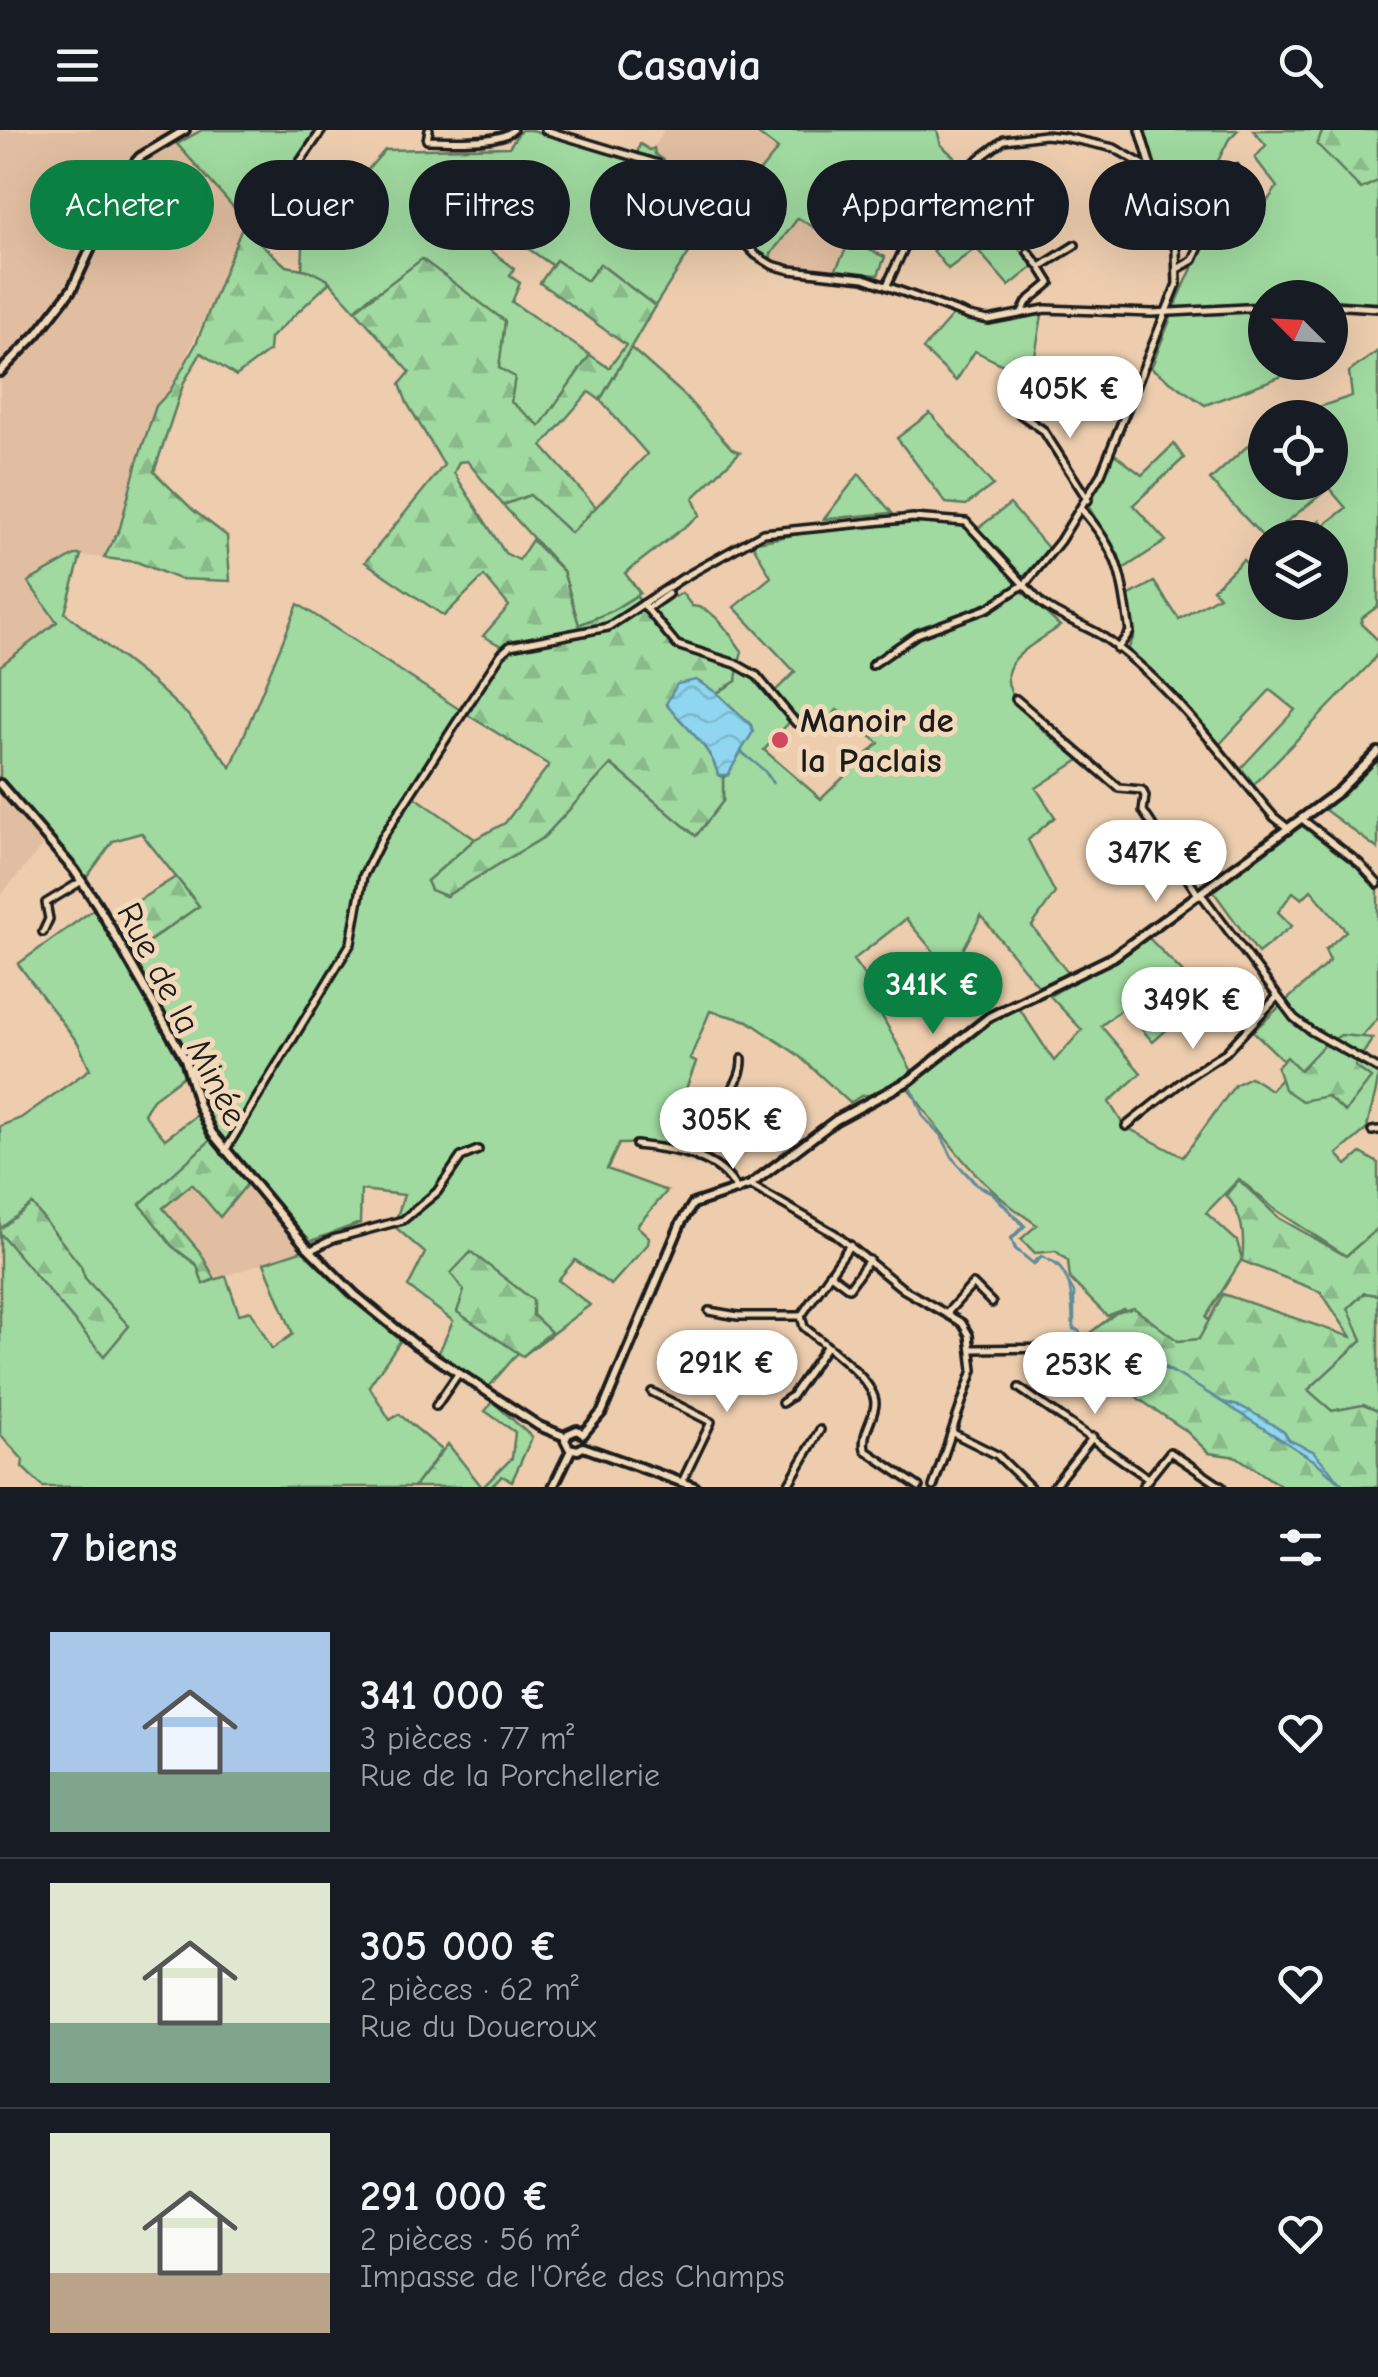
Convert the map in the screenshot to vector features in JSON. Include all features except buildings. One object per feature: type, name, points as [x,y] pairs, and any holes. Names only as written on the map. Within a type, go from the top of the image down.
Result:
[{"type":"street","points":[[0,372],[38,334],[72,289],[126,173],[140,157],[185,130]]},
{"type":"street","points":[[301,160],[322,130]]},
{"type":"street","points":[[429,130],[427,140],[503,138],[513,130]]},
{"type":"street","points":[[545,130],[658,164],[707,205],[756,255],[772,265],[887,284],[988,320],[1045,309],[1167,311],[1248,307]]},
{"type":"street","points":[[1140,130],[1148,160]]},
{"type":"street","points":[[887,284],[916,222],[976,161],[1004,140],[1042,133],[1114,148],[1136,160]]},
{"type":"street","points":[[1040,267],[1075,245]]},
{"type":"street","points":[[872,665],[918,634],[988,608],[1026,583],[1082,509],[1178,284],[1174,250]]},
{"type":"street","points":[[1179,268],[1192,260],[1197,250]]},
{"type":"street","points":[[1022,312],[1027,302],[1050,283],[1028,252]]},
{"type":"street","points":[[1348,306],[1378,308]]},
{"type":"street","points":[[1020,414],[1043,430],[1088,500]]},
{"type":"street","points":[[1082,509],[1116,556],[1130,632],[1118,649]]},
{"type":"street","points":[[645,606],[680,578],[763,533],[913,518],[966,522],[1053,613],[1102,636],[1160,687],[1274,817],[1289,829]]},
{"type":"street","points":[[225,1151],[350,943],[363,876],[382,838],[501,654],[510,646],[608,627],[668,594]]},
{"type":"street","points":[[645,606],[678,645],[736,664],[756,676],[796,723]]},
{"type":"street","points":[[1016,700],[1119,788],[1142,790],[1143,811],[1200,895],[1294,1018],[1378,1069]]},
{"type":"street","points":[[583,1447],[584,1434],[596,1421],[614,1387],[686,1212],[698,1201],[750,1185],[836,1120],[924,1070],[988,1017],[1113,957],[1302,819],[1349,782],[1378,752]]},
{"type":"street","name":"Rue de la Minée","points":[[0,784],[82,881],[157,1006],[184,1059],[199,1106],[225,1151],[310,1250],[384,1320],[458,1374],[539,1426],[566,1437]]},
{"type":"street","points":[[1302,819],[1359,863],[1378,884]]},
{"type":"street","points":[[43,932],[48,919],[46,902],[82,881]]},
{"type":"street","points":[[1126,1126],[1226,1052],[1277,997]]},
{"type":"street","points":[[698,1158],[713,1118],[735,1086],[742,1059]]},
{"type":"street","points":[[636,1144],[698,1158],[731,1177],[736,1190]]},
{"type":"street","points":[[310,1250],[403,1220],[437,1192],[461,1158],[478,1150]]},
{"type":"street","points":[[750,1185],[850,1245],[912,1296],[962,1323],[973,1349],[974,1370],[932,1487]]},
{"type":"street","points":[[800,1316],[850,1245]]},
{"type":"street","points":[[829,1273],[849,1288],[869,1260]]},
{"type":"street","points":[[948,1313],[973,1284],[992,1303]]},
{"type":"street","points":[[709,1311],[738,1316],[800,1316]]},
{"type":"street","points":[[800,1316],[804,1326],[869,1383],[875,1407],[863,1438],[865,1450],[919,1487]]},
{"type":"street","points":[[782,1403],[792,1396],[826,1347]]},
{"type":"street","points":[[973,1349],[1061,1348]]},
{"type":"street","points":[[436,1406],[458,1374]]},
{"type":"street","points":[[1019,1388],[1148,1478]]},
{"type":"street","points":[[652,1392],[713,1418],[682,1482]]},
{"type":"street","points":[[571,1450],[566,1437],[574,1430],[584,1434]]},
{"type":"street","points":[[786,1487],[820,1430]]},
{"type":"street","points":[[952,1432],[997,1456],[1030,1487]]},
{"type":"street","points":[[1053,1487],[1093,1437]]},
{"type":"street","points":[[571,1450],[583,1447],[695,1487]]},
{"type":"street","points":[[553,1487],[571,1450]]},
{"type":"street","points":[[1142,1487],[1170,1452],[1222,1487]]},
{"type":"shaded area","points":[[0,130],[202,130],[178,145],[191,160],[30,160],[30,250],[214,250],[214,185],[234,208],[234,249],[170,391],[156,406],[120,528],[104,558],[75,555],[28,582],[58,622],[0,666]]},
{"type":"shaded area","points":[[664,130],[753,130],[779,149],[770,160],[662,160],[654,148]]},
{"type":"shaded area","points":[[798,218],[807,223],[807,250],[846,250],[834,282],[770,269],[774,250],[787,250],[787,233]]},
{"type":"shaded area","points":[[0,791],[46,842],[0,896]]},
{"type":"shaded area","points":[[252,1178],[311,1241],[304,1250],[215,1279],[200,1252],[162,1208],[192,1184],[246,1186]]},
{"type":"green space","points":[[202,130],[316,130],[296,160],[234,160],[234,208],[214,185],[214,160],[191,160],[177,144]]},
{"type":"green space","points":[[521,130],[532,130],[635,160],[590,160],[590,250],[691,250],[655,306],[600,264],[587,281],[556,260],[552,265],[530,250],[570,250],[570,160],[409,160],[409,250],[490,250],[514,268],[510,276],[520,283],[512,302],[590,355],[540,427],[510,402],[499,368],[387,288],[355,310],[328,280],[302,269],[303,250],[389,250],[389,160],[376,160],[385,150],[509,147]]},
{"type":"green space","points":[[753,130],[937,130],[941,145],[958,160],[807,160],[807,223],[798,218],[787,233],[787,160],[769,160],[778,149]]},
{"type":"green space","points":[[1142,130],[1238,130],[1218,160],[1151,160]]},
{"type":"green space","points":[[1253,130],[1323,130],[1317,145],[1378,181],[1378,303],[1348,301],[1348,280],[1248,280],[1248,380],[1272,380],[1205,405],[1151,368],[1200,250],[1266,250],[1266,203],[1277,187],[1266,172],[1266,160],[1255,158],[1266,145]]},
{"type":"green space","points":[[1323,130],[1378,130],[1378,181],[1361,189],[1317,144]]},
{"type":"green space","points":[[640,144],[650,150],[654,148],[663,160],[635,160]]},
{"type":"green space","points":[[234,248],[268,250],[286,266],[308,270],[328,280],[270,338],[269,351],[236,376],[201,353],[184,382],[154,472],[227,536],[230,581],[179,579],[137,562],[104,558],[120,528],[156,406],[170,391],[196,344]]},
{"type":"green space","points":[[747,250],[774,250],[770,269]]},
{"type":"green space","points":[[846,250],[870,250],[885,257],[878,275],[835,271]]},
{"type":"green space","points":[[933,250],[973,250],[948,269]]},
{"type":"green space","points":[[978,250],[1020,250],[1033,267],[1009,286]]},
{"type":"green space","points":[[422,259],[505,321],[499,368],[515,377],[511,402],[540,426],[590,355],[609,368],[626,345],[540,283],[556,260],[587,281],[600,264],[655,306],[600,400],[589,392],[542,446],[596,507],[571,533],[530,495],[503,505],[467,461],[459,462],[454,473],[505,553],[519,560],[532,540],[563,571],[579,625],[636,596],[677,645],[738,666],[736,681],[717,693],[696,680],[666,704],[704,746],[718,775],[723,777],[723,801],[696,836],[611,764],[544,837],[446,896],[431,890],[427,881],[475,839],[505,823],[549,765],[468,715],[504,655],[503,647],[483,636],[509,606],[484,576],[444,616],[365,562],[444,465],[400,384],[410,372],[355,310]]},
{"type":"green space","points":[[954,314],[987,323],[1042,315],[1031,379],[975,351],[956,381],[923,349]]},
{"type":"green space","points":[[631,348],[684,395],[732,449],[740,452],[693,498],[700,515],[625,573],[640,593],[579,625],[563,571],[503,505],[530,494],[571,533],[647,454],[600,400]]},
{"type":"green space","points":[[1378,351],[1378,606],[1362,618],[1361,624],[1378,640],[1378,653],[1254,784],[1241,768],[1295,710],[1270,690],[1219,745],[1127,652],[1134,636],[1128,596],[1154,582],[1179,619],[1219,596],[1213,589],[1243,560],[1248,564],[1248,620],[1348,620],[1348,520],[1330,520],[1346,508],[1339,500],[1348,500],[1348,400],[1340,400],[1352,396],[1349,372]]},
{"type":"green space","points":[[930,413],[993,485],[966,505],[946,503],[897,438]]},
{"type":"green space","points":[[1174,444],[1184,458],[1133,505],[1166,541],[1123,569],[1088,506],[1113,453],[1142,475]]},
{"type":"green space","points":[[1248,445],[1248,500],[1314,500],[1289,520],[1248,521],[1210,480]]},
{"type":"green space","points":[[859,474],[892,513],[824,519]]},
{"type":"green space","points":[[1010,504],[1048,548],[1016,586],[1060,626],[1020,654],[1011,665],[1008,678],[1018,704],[1079,760],[1036,788],[1055,817],[1028,840],[1055,893],[1032,926],[1068,973],[1039,987],[981,916],[951,972],[906,919],[853,960],[887,1006],[881,1014],[913,1073],[939,1052],[1019,1008],[1054,1061],[1082,1030],[1050,996],[1148,937],[1205,995],[1153,1042],[1123,1008],[1101,1026],[1141,1073],[1109,1102],[1124,1126],[1183,1157],[1235,1085],[1250,1077],[1271,1090],[1291,1068],[1253,1031],[1330,961],[1325,950],[1346,931],[1311,890],[1302,899],[1293,892],[1278,912],[1292,926],[1258,953],[1213,891],[1302,826],[1367,875],[1378,889],[1378,1018],[1347,1054],[1378,1073],[1377,1088],[1367,1129],[1337,1154],[1347,1165],[1361,1153],[1378,1163],[1378,1228],[1346,1256],[1273,1208],[1239,1179],[1206,1213],[1237,1241],[1242,1259],[1206,1317],[1212,1324],[1183,1357],[1124,1309],[1107,1316],[1070,1279],[1068,1261],[1056,1251],[1035,1253],[1021,1239],[1037,1225],[982,1180],[909,1089],[861,1096],[850,1103],[798,1055],[748,1021],[710,1011],[690,1059],[696,1062],[666,1143],[619,1144],[607,1169],[667,1191],[637,1226],[649,1237],[648,1244],[611,1285],[575,1260],[558,1280],[590,1305],[524,1355],[518,1353],[487,1389],[437,1357],[453,1321],[408,1287],[425,1253],[394,1226],[404,1195],[361,1190],[360,1223],[311,1241],[226,1150],[141,1203],[172,1246],[197,1265],[203,1284],[226,1276],[239,1314],[251,1311],[272,1349],[293,1334],[264,1263],[304,1250],[401,1340],[369,1386],[390,1420],[399,1414],[442,1450],[414,1487],[43,1487],[22,1467],[23,1460],[0,1434],[0,1126],[21,1118],[90,1069],[78,1043],[18,964],[94,909],[122,953],[137,950],[199,906],[141,833],[113,841],[87,877],[77,878],[0,791],[0,666],[57,622],[28,582],[81,555],[65,613],[188,715],[231,767],[298,604],[462,711],[408,792],[475,839],[427,881],[446,896],[544,837],[611,764],[695,835],[723,801],[723,777],[728,775],[751,725],[717,693],[736,681],[677,645],[646,608],[669,591],[675,597],[682,593],[692,606],[714,616],[742,651],[738,666],[772,694],[795,672],[734,607],[771,577],[752,543],[814,531],[930,522],[954,523],[973,532]],"holes":[[[837,710],[879,743],[821,799],[764,750],[796,715],[818,733]],[[193,1069],[205,1109],[165,1139],[144,1114],[153,1099]]]},
{"type":"green space","points":[[1378,760],[1378,849],[1325,810]]},
{"type":"green space","points":[[176,877],[199,906],[136,950],[130,949],[136,902]]},
{"type":"green space","points":[[1341,1035],[1373,1038],[1355,1066],[1371,1078],[1345,1112],[1327,1096],[1302,1101],[1284,1089],[1277,1067],[1287,1057],[1300,1070],[1324,1045]]},
{"type":"green space","points":[[216,1135],[252,1178],[220,1217],[192,1184],[163,1208],[200,1252],[215,1279],[203,1284],[197,1265],[172,1246],[140,1204]]},
{"type":"green space","points":[[1239,1180],[1279,1218],[1346,1256],[1378,1228],[1378,1295],[1364,1293],[1348,1308],[1362,1340],[1308,1390],[1332,1411],[1363,1405],[1378,1411],[1378,1487],[1282,1487],[1237,1457],[1209,1453],[1185,1430],[1139,1399],[1111,1371],[1091,1332],[1116,1313],[1134,1308],[1178,1341],[1199,1339],[1223,1294],[1351,1337],[1321,1292],[1242,1261],[1242,1226],[1226,1195]]},
{"type":"green space","points":[[32,1204],[81,1266],[85,1278],[129,1326],[104,1356],[0,1233]]},
{"type":"green space","points":[[471,1252],[533,1300],[533,1315],[551,1332],[523,1356],[457,1312],[464,1291],[451,1273]]},
{"type":"green space","points":[[1364,1293],[1378,1295],[1378,1411],[1363,1405],[1332,1411],[1307,1390],[1362,1340],[1348,1308]]},
{"type":"green space","points":[[493,1402],[532,1437],[512,1481],[502,1476],[491,1487],[483,1487],[512,1458],[515,1432],[485,1411]]},
{"type":"green space","points":[[448,1444],[482,1487],[414,1487]]},
{"type":"water","points":[[696,680],[717,693],[751,725],[753,732],[741,751],[757,764],[741,752],[728,775],[718,775],[704,746],[666,704],[677,684]]},
{"type":"water","points":[[954,1160],[977,1184],[992,1192],[1025,1226],[1012,1239],[1016,1249],[1033,1263],[1041,1256],[1062,1270],[1042,1257],[1034,1264],[1015,1249],[1011,1238],[1023,1226],[992,1193],[976,1185]]},
{"type":"water","points":[[1067,1280],[1074,1292],[1074,1328],[1079,1331],[1073,1329]]},
{"type":"water","points":[[1079,1331],[1089,1351],[1135,1349],[1176,1373],[1137,1356],[1089,1353]]},
{"type":"water","points":[[1196,1386],[1264,1419],[1289,1440],[1313,1451],[1345,1487],[1315,1461]]},
{"type":"place","name":"Manoir de la Paclais","points":[[780,740]]}]
